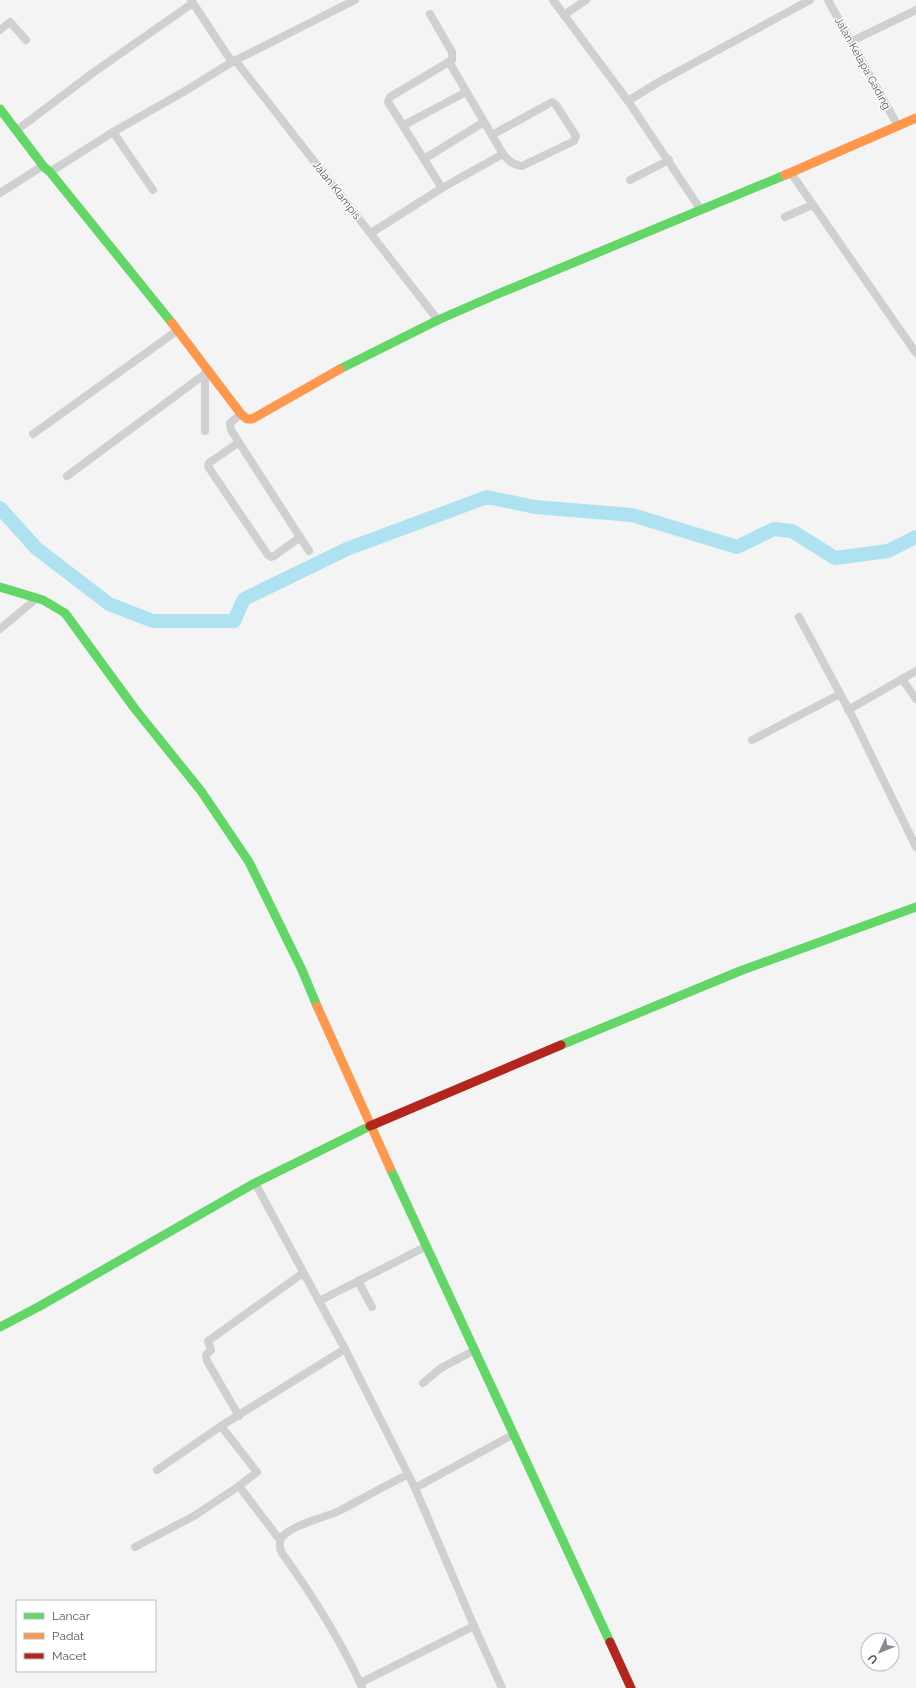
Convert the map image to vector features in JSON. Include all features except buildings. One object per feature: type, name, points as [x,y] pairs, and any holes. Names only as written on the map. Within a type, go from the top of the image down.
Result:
[{"type":"street","points":[[0,193],[41,167],[47,169],[113,132],[185,91],[233,61],[355,0]]},
{"type":"street","points":[[552,0],[628,101],[669,160],[701,210]]},
{"type":"street","points":[[564,15],[586,0]]},
{"type":"street","points":[[628,101],[657,83],[810,0]]},
{"type":"street","name":"Jalan Kelapa Gading","points":[[828,0],[898,126]]},
{"type":"street","points":[[17,130],[192,1]]},
{"type":"street","name":"Jalan Klampis","points":[[192,1],[233,61],[371,233],[438,320]]},
{"type":"street","points":[[852,41],[916,10]]},
{"type":"street","points":[[430,14],[452,52],[453,58],[449,62],[388,99],[389,104],[404,125],[442,188]]},
{"type":"street","points":[[0,30],[10,22],[26,40]]},
{"type":"street","points":[[449,62],[503,154],[517,166],[522,166],[574,141],[576,134],[552,102],[492,135]]},
{"type":"street","points":[[404,125],[466,92]]},
{"type":"street","points":[[0,109],[178,330],[207,372],[241,414],[247,419],[252,419],[333,372],[438,320],[791,173],[916,118]]},
{"type":"street","points":[[424,158],[484,122]]},
{"type":"street","points":[[113,132],[153,190]]},
{"type":"street","points":[[371,233],[442,188],[503,154]]},
{"type":"street","points":[[630,180],[669,160]]},
{"type":"street","points":[[791,173],[916,353]]},
{"type":"street","points":[[785,217],[812,205]]},
{"type":"street","points":[[33,434],[178,330]]},
{"type":"street","points":[[205,431],[207,372]]},
{"type":"street","points":[[67,476],[207,372]]},
{"type":"street","points":[[241,414],[230,425],[238,443],[299,538],[309,551]]},
{"type":"street","points":[[238,443],[209,463],[208,466],[211,471],[270,556],[274,556],[299,538]]},
{"type":"street","points":[[0,588],[52,603],[65,613],[135,710],[201,791],[231,833],[262,887],[302,970],[370,1126],[631,1688]]},
{"type":"street","points":[[0,629],[37,598]]},
{"type":"street","points":[[799,617],[840,694],[916,847]]},
{"type":"street","points":[[848,710],[916,671]]},
{"type":"street","points":[[902,679],[916,698]]},
{"type":"street","points":[[752,740],[840,694]]},
{"type":"street","points":[[0,1327],[40,1306],[255,1184],[370,1126],[685,993],[740,971],[916,907]]},
{"type":"street","points":[[255,1184],[345,1350],[407,1475],[415,1488],[502,1688]]},
{"type":"street","points":[[319,1301],[426,1247]]},
{"type":"street","points":[[238,1416],[207,1361],[206,1355],[211,1350],[208,1341],[303,1272]]},
{"type":"street","points":[[358,1281],[372,1307]]},
{"type":"street","points":[[157,1470],[221,1426],[345,1350]]},
{"type":"street","points":[[423,1384],[441,1368],[475,1350]]},
{"type":"street","points":[[135,1547],[194,1516],[257,1472],[221,1426]]},
{"type":"street","points":[[415,1488],[514,1434]]},
{"type":"street","points":[[280,1540],[284,1535],[296,1528],[338,1511],[407,1475]]},
{"type":"street","points":[[239,1486],[280,1540],[280,1549],[282,1553],[322,1611],[346,1654],[361,1686],[474,1626]]},
{"type":"waterway","points":[[0,508],[36,548],[109,604],[153,621],[234,621],[244,599],[347,549],[487,497],[535,507],[632,515],[737,547],[774,529],[792,531],[835,558],[888,551],[916,537]]},
{"type":"traffic: fast","points":[[0,109],[44,167],[50,172],[172,323]]},
{"type":"traffic: fast","points":[[340,369],[438,320],[493,296],[785,175]]},
{"type":"traffic: fast","points":[[0,587],[43,600],[65,613],[135,709],[201,791],[249,862],[302,970],[317,1006]]},
{"type":"traffic: fast","points":[[561,1045],[740,971],[916,907]]},
{"type":"traffic: fast","points":[[0,1327],[40,1306],[255,1183],[370,1126]]},
{"type":"traffic: fast","points":[[390,1168],[610,1642]]},
{"type":"traffic: slow","points":[[785,175],[916,118]]},
{"type":"traffic: slow","points":[[172,323],[241,414],[247,419],[252,419],[340,369]]},
{"type":"traffic: slow","points":[[317,1006],[390,1168]]},
{"type":"traffic: jam","points":[[370,1126],[561,1045]]},
{"type":"traffic: jam","points":[[610,1642],[631,1688]]}]
